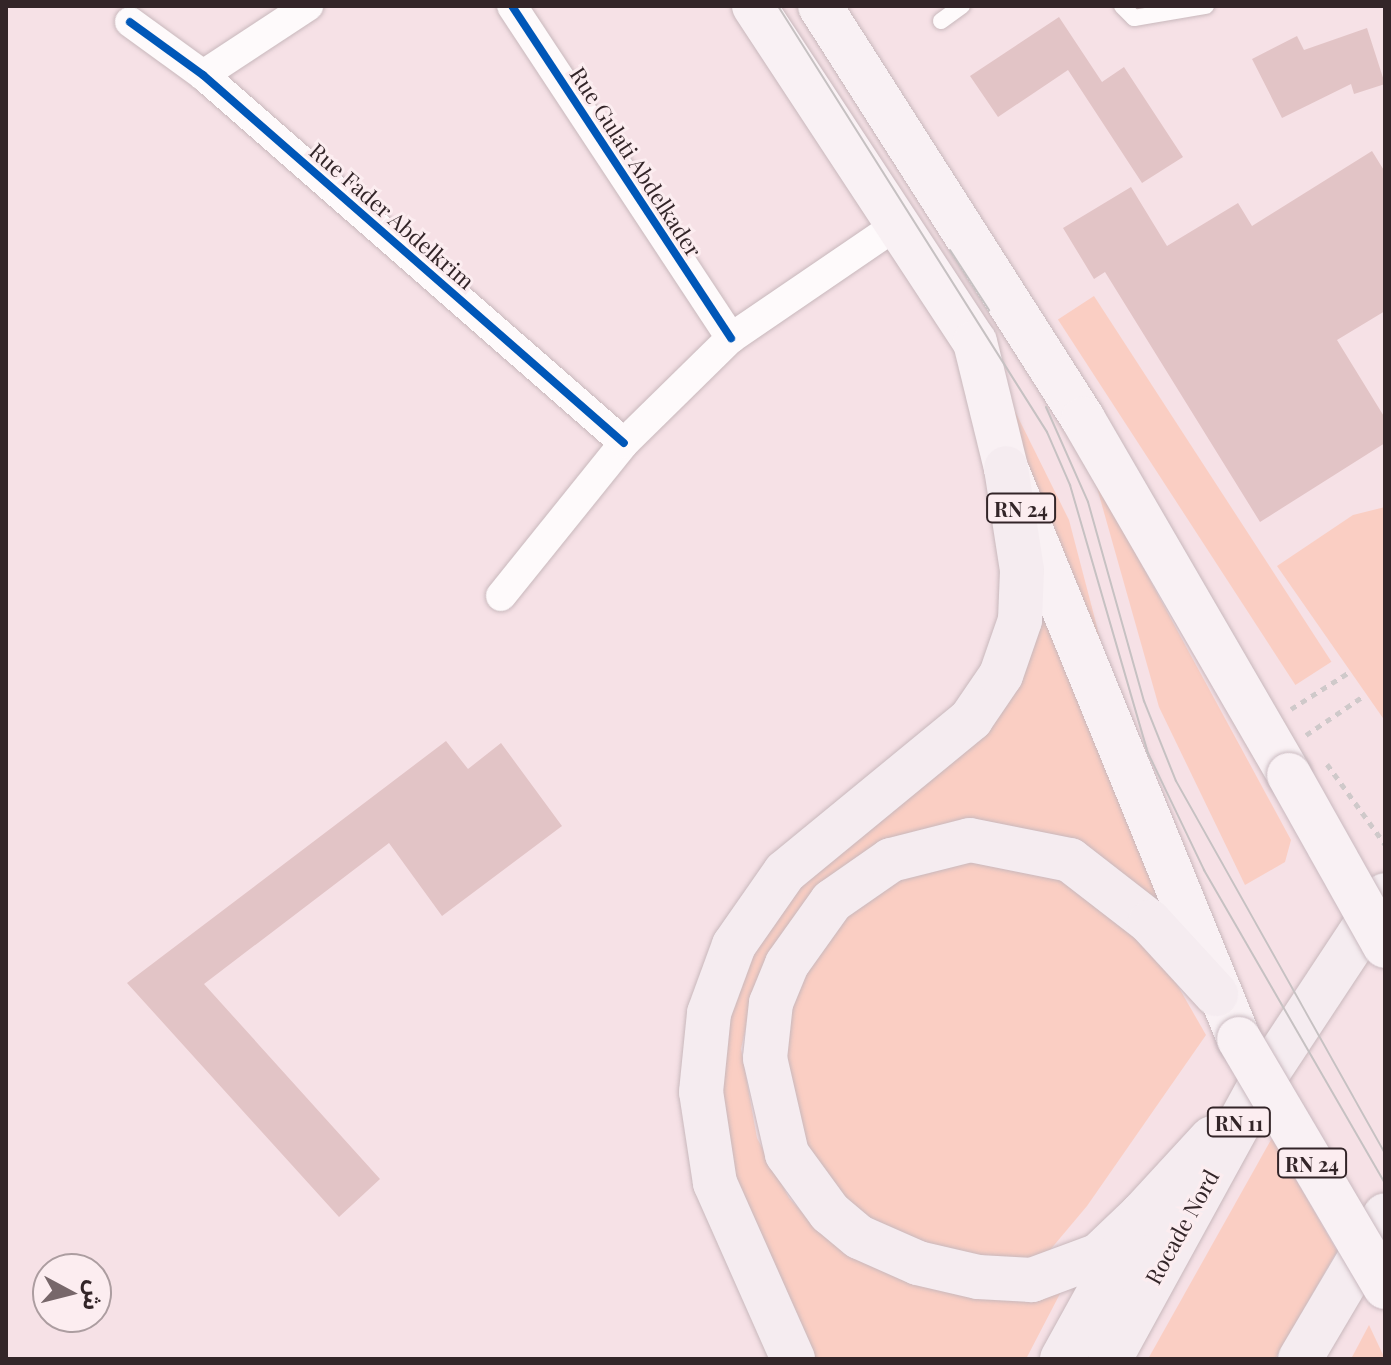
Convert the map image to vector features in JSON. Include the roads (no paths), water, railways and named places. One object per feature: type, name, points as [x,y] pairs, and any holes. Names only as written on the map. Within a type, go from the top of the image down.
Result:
[{"type":"highway","points":[[793,1359],[715,1183],[701,1092],[709,1013],[734,945],[785,872],[971,719],[1001,675],[1020,620],[1022,570],[1006,468]]},
{"type":"highway","points":[[1216,994],[1140,913],[1070,860],[970,840],[891,860],[832,901],[787,964],[771,1003],[765,1058],[783,1142],[807,1185],[859,1237],[978,1277],[1032,1280],[1099,1255],[1142,1214],[1255,1093]]},
{"type":"highway","name":"Rocade Nord","points":[[1110,1359],[1255,1093],[1385,895]]},
{"type":"highway","points":[[1062,1359],[1142,1214]]},
{"type":"highway","points":[[1300,1359],[1385,1215]]},
{"type":"highway","points":[[1309,1359],[1332,1301]]},
{"type":"main road","name":"RN 24","points":[[754,6],[975,342],[1006,468],[1216,994],[1239,1039],[1385,1287]]},
{"type":"main road","points":[[820,6],[1296,756],[1385,946]]},
{"type":"street","points":[[203,75],[308,6]]},
{"type":"street","name":"Rue Gulati Abdelkader","points":[[512,6],[731,338]]},
{"type":"street","name":"Rue Fader Abdelkrim","points":[[130,22],[203,75],[624,443]]},
{"type":"street","points":[[501,596],[624,443],[731,338],[898,224]]},
{"type":"lane","points":[[941,21],[962,6]]},
{"type":"lane","points":[[1122,6],[1134,18],[1206,6]]},
{"type":"tram line","points":[[778,6],[1047,432],[1070,485],[1148,753],[1204,870],[1385,1184]]},
{"type":"tram line","points":[[950,250],[989,310]]},
{"type":"tram line","points":[[1046,407],[1088,502],[1144,701],[1176,781],[1385,1154]]}]
